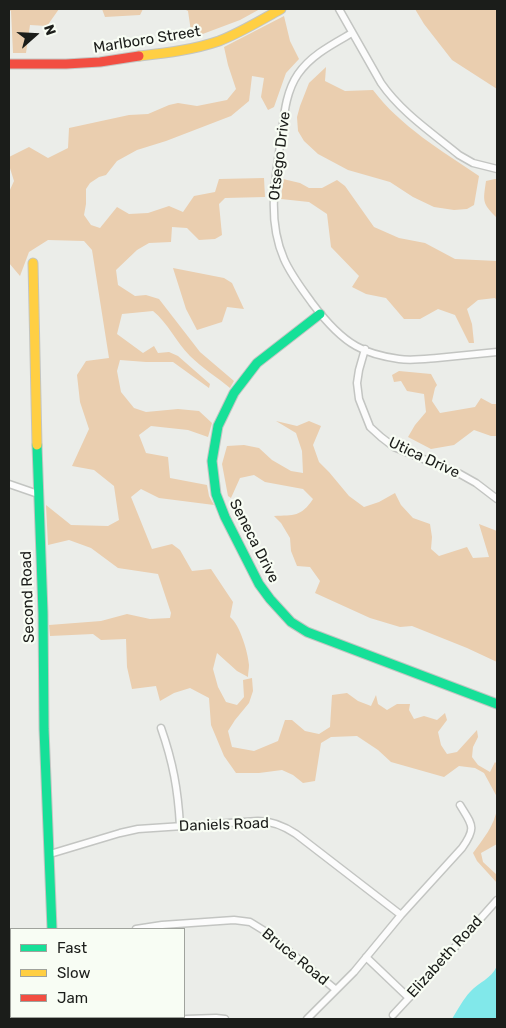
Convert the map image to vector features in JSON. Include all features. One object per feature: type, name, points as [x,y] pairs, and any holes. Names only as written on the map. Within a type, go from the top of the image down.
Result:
[{"type":"street","name":"Marlboro Street","points":[[9,64],[100,62],[184,50],[218,41],[281,9]]},
{"type":"street","points":[[339,9],[381,83],[403,110],[458,155],[473,163],[497,169]]},
{"type":"street","name":"Otsego Drive","points":[[352,33],[323,51],[304,66],[293,83],[286,105],[273,196],[276,233],[283,258],[292,275],[320,314],[356,346],[365,350],[400,360],[497,352]]},
{"type":"street","name":"Second Road","points":[[33,263],[38,494],[43,613],[44,729],[52,928]]},
{"type":"street","name":"Seneca Drive","points":[[320,314],[257,363],[234,393],[218,426],[212,461],[216,494],[225,517],[259,584],[290,622],[307,632],[497,704]]},
{"type":"street","name":"Utica Drive","points":[[365,350],[357,383],[359,399],[370,426],[394,447],[460,474],[476,483],[497,499]]},
{"type":"street","points":[[9,484],[38,494]]},
{"type":"street","points":[[161,728],[173,766],[178,792],[180,826]]},
{"type":"street","points":[[307,1019],[366,957],[462,848],[470,836],[472,824],[460,805]]},
{"type":"street","name":"Daniels Road","points":[[50,854],[138,829],[258,821],[277,824],[296,834],[401,915]]},
{"type":"street","name":"Elizabeth Road","points":[[393,1015],[497,900]]},
{"type":"street","name":"Bruce Road","points":[[141,928],[162,924],[209,921],[234,920],[250,922],[263,930],[335,989]]},
{"type":"street","points":[[366,957],[409,998]]},
{"type":"street","points":[[186,1019],[225,1019]]},
{"type":"shaded area","points":[[9,9],[59,9],[47,26],[30,25],[26,53],[13,53],[11,11]]},
{"type":"shaded area","points":[[102,9],[143,9],[140,15],[105,17]]},
{"type":"shaded area","points":[[184,9],[260,9],[240,20],[192,38],[188,11]]},
{"type":"shaded area","points":[[415,9],[497,9],[497,89],[452,60],[424,24]]},
{"type":"shaded area","points":[[284,16],[290,41],[299,59],[286,73],[274,107],[268,110],[261,97],[264,78],[252,76],[249,101],[231,116],[137,150],[117,161],[106,175],[90,183],[86,189],[84,215],[91,225],[100,228],[117,207],[129,214],[148,213],[169,206],[183,212],[194,196],[215,192],[219,179],[264,178],[265,197],[225,198],[219,204],[222,235],[215,239],[199,240],[187,228],[172,227],[171,242],[149,243],[137,250],[116,270],[118,285],[135,296],[146,295],[159,299],[200,352],[234,381],[230,388],[195,360],[185,351],[163,321],[153,311],[122,314],[117,334],[143,353],[154,346],[158,353],[169,352],[178,356],[210,384],[209,388],[173,362],[120,360],[117,371],[121,392],[134,408],[146,412],[178,409],[199,411],[212,423],[208,437],[188,430],[151,426],[139,435],[146,453],[168,457],[170,478],[207,485],[209,496],[214,505],[159,498],[141,489],[131,497],[152,549],[172,544],[180,550],[192,571],[211,569],[233,602],[230,617],[237,626],[245,646],[249,665],[248,677],[237,671],[217,653],[213,669],[218,687],[226,702],[237,705],[244,697],[243,680],[252,678],[253,691],[249,703],[228,731],[232,747],[254,751],[278,741],[285,720],[292,720],[305,731],[319,734],[330,727],[332,695],[347,693],[358,701],[371,706],[376,695],[378,704],[387,710],[397,704],[410,704],[409,710],[414,719],[424,716],[437,720],[445,713],[447,720],[438,732],[441,745],[447,754],[457,752],[477,730],[478,737],[473,747],[472,757],[478,765],[490,772],[495,762],[497,764],[497,797],[484,773],[475,768],[459,766],[444,777],[391,762],[378,750],[357,736],[331,737],[321,743],[315,781],[303,783],[293,775],[282,770],[236,773],[224,756],[211,725],[209,698],[190,688],[174,693],[160,701],[156,686],[132,689],[127,667],[126,639],[101,640],[93,634],[50,636],[49,625],[101,621],[127,614],[150,619],[170,618],[171,613],[158,574],[118,568],[91,548],[69,540],[48,545],[46,505],[71,525],[108,526],[119,520],[114,486],[94,470],[72,466],[89,429],[80,402],[77,375],[86,361],[109,358],[92,250],[84,241],[48,240],[29,252],[20,276],[9,263],[9,192],[14,181],[9,165],[9,157],[29,147],[48,158],[68,148],[69,128],[129,115],[148,114],[178,103],[197,106],[227,100],[236,89],[224,47]]},
{"type":"shaded area","points":[[326,67],[325,81],[345,91],[373,90],[409,126],[479,176],[474,205],[467,209],[454,210],[434,207],[413,197],[390,182],[348,170],[318,154],[304,141],[298,131],[297,117],[300,106],[309,83]]},
{"type":"shaded area","points":[[283,179],[300,183],[309,188],[322,188],[337,180],[345,186],[374,227],[399,238],[425,243],[455,259],[497,261],[497,301],[495,298],[478,300],[467,309],[472,324],[474,343],[469,343],[455,315],[438,309],[420,319],[404,319],[386,298],[366,294],[352,287],[359,276],[331,247],[327,214],[309,202],[281,199]]},
{"type":"shaded area","points":[[497,179],[497,218],[486,205],[484,198],[486,181]]},
{"type":"shaded area","points":[[173,268],[224,278],[232,283],[244,309],[227,307],[222,322],[197,330],[186,309]]},
{"type":"shaded area","points":[[399,371],[431,374],[437,385],[432,401],[440,413],[475,407],[481,398],[492,404],[497,404],[497,436],[491,436],[474,430],[454,445],[431,449],[408,437],[426,412],[424,394],[407,391],[401,381],[394,382],[392,375]]},
{"type":"shaded area","points":[[276,421],[297,426],[309,421],[321,426],[313,445],[319,462],[349,496],[364,507],[379,502],[395,493],[401,505],[413,518],[430,524],[431,549],[439,556],[467,547],[473,558],[489,557],[479,524],[497,531],[497,662],[412,626],[400,627],[370,618],[315,593],[320,581],[310,567],[297,566],[291,551],[290,538],[281,523],[274,516],[301,512],[313,499],[303,489],[265,482],[254,475],[240,478],[231,498],[228,496],[222,464],[227,446],[244,445],[259,448],[272,460],[291,471],[303,473],[302,451],[296,433]]},
{"type":"shaded area","points":[[497,808],[497,844],[481,853],[483,862],[497,875],[497,883],[477,861],[473,853],[491,826]]},
{"type":"water","points":[[497,966],[497,1019],[452,1019],[473,989],[492,974]]},
{"type":"traffic: fast","points":[[320,314],[257,363],[234,393],[218,426],[212,461],[216,494],[225,517],[259,584],[291,622],[307,632],[497,704]]},
{"type":"traffic: fast","points":[[37,445],[43,613],[44,729],[52,928]]},
{"type":"traffic: slow","points":[[139,56],[189,49],[219,41],[281,9]]},
{"type":"traffic: slow","points":[[33,263],[37,445]]},
{"type":"traffic: jam","points":[[9,64],[100,62],[139,56]]}]
